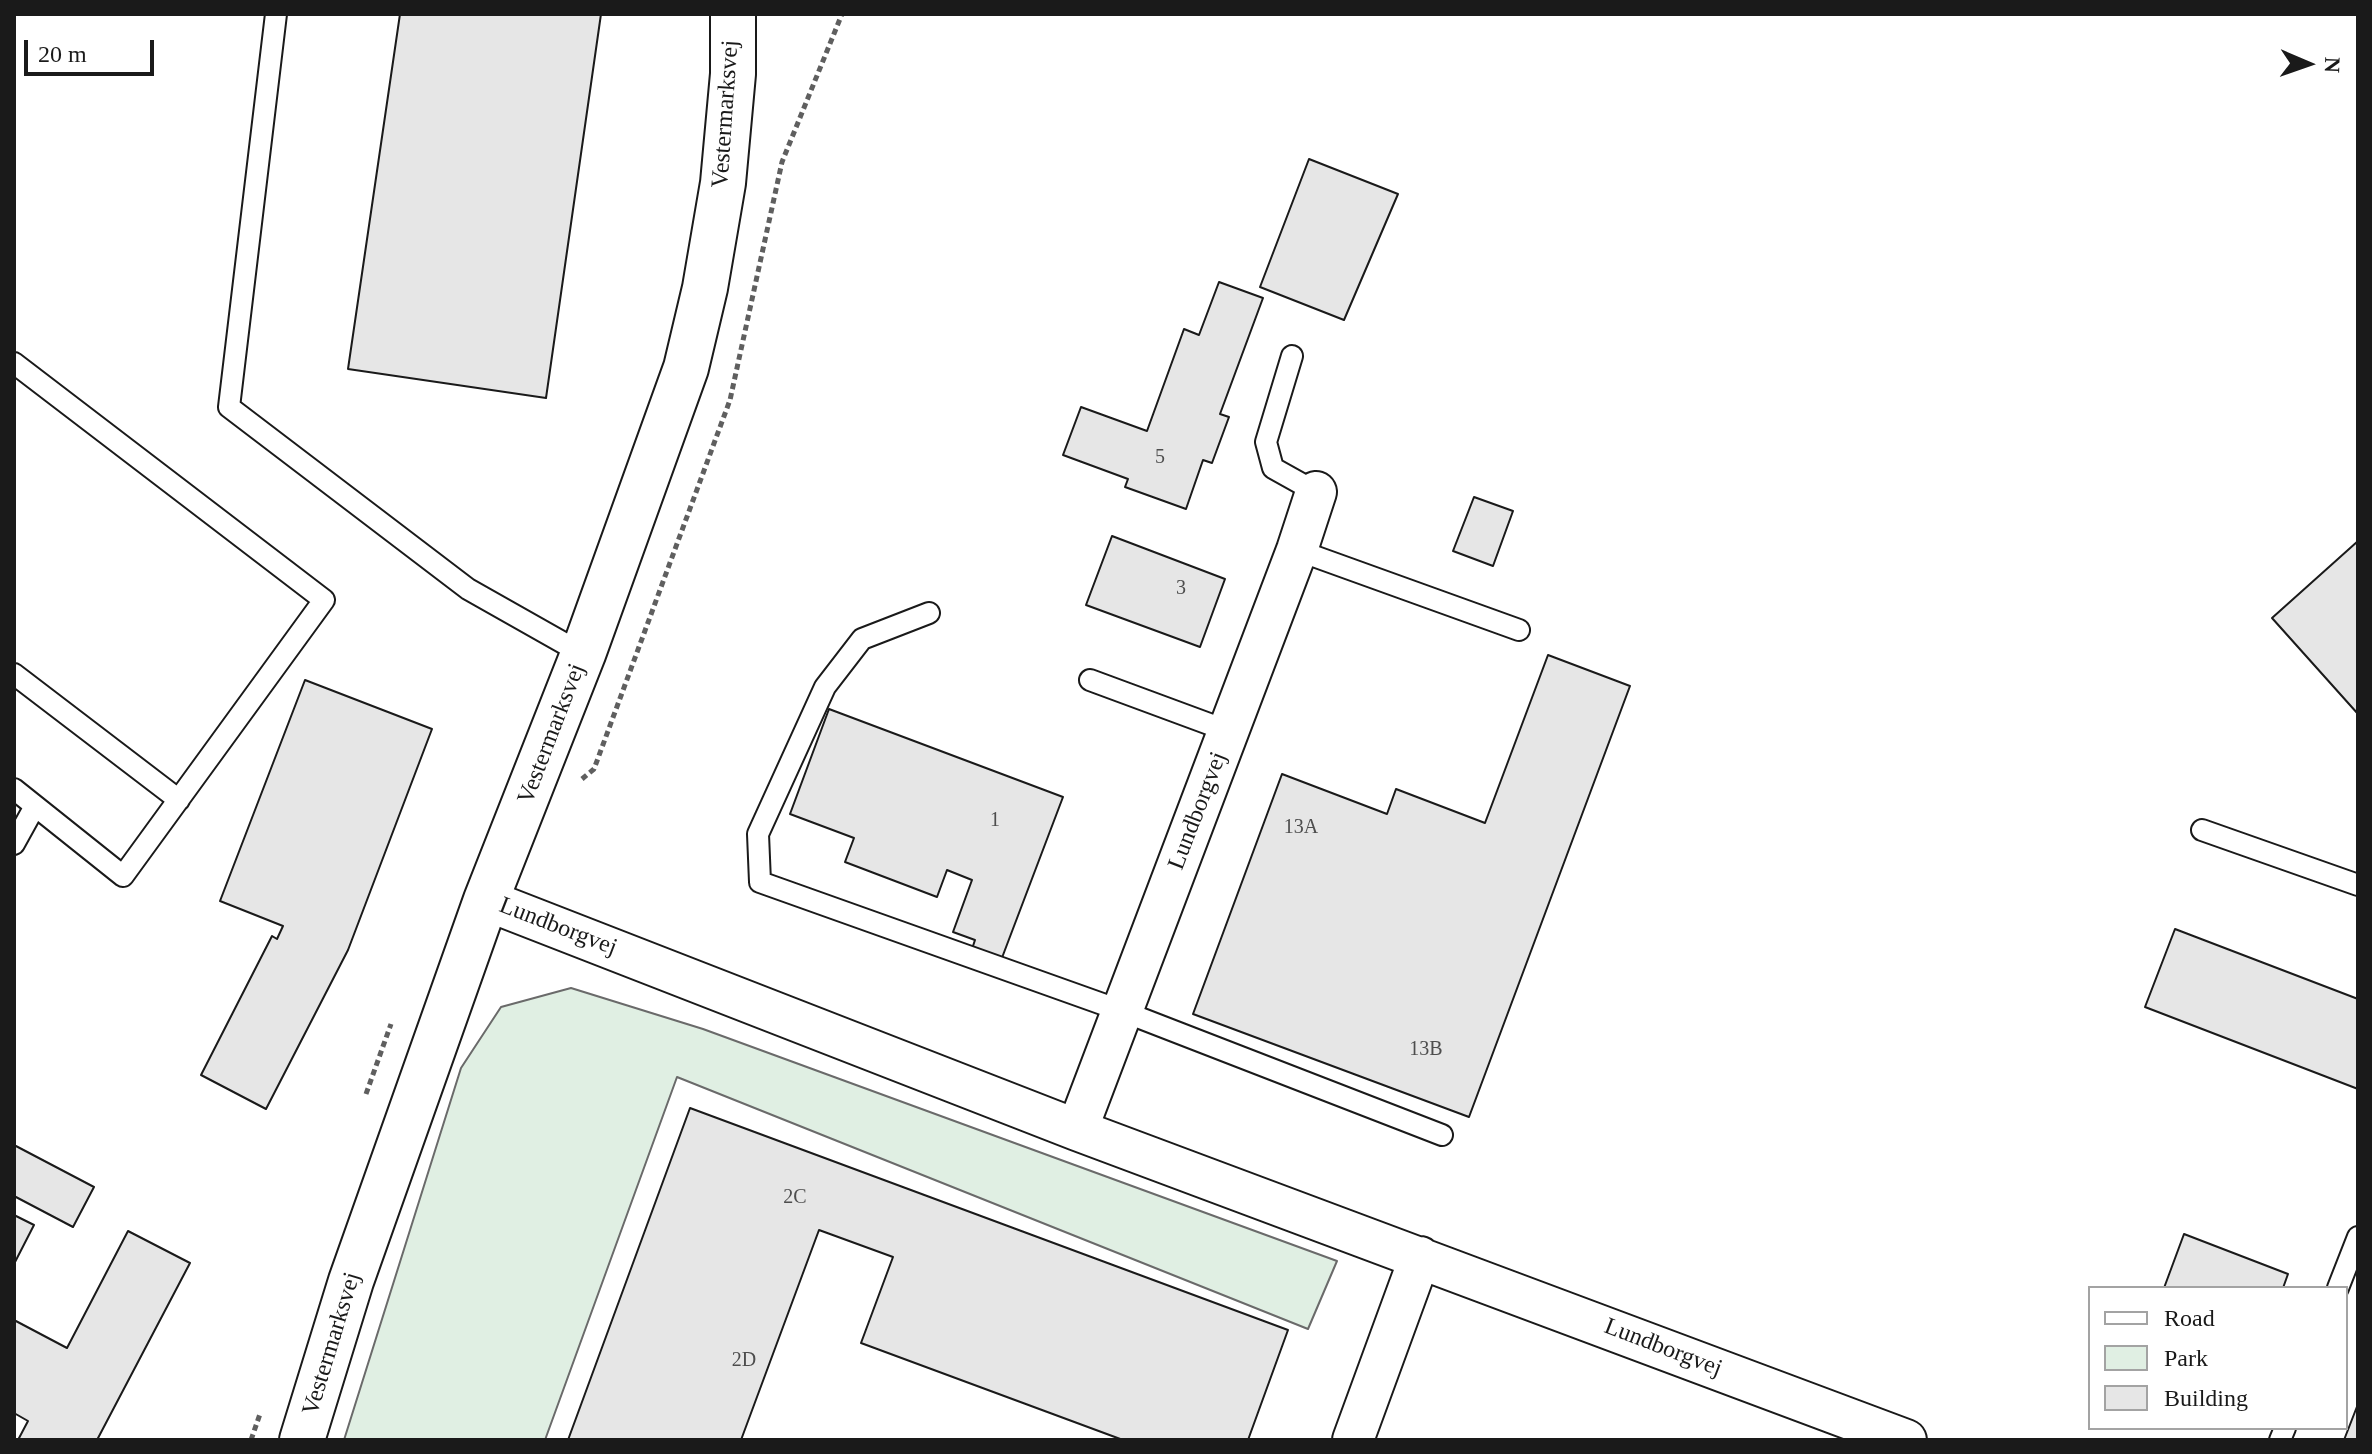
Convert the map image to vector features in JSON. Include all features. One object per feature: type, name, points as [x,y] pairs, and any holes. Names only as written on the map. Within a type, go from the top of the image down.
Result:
[{"type":"street","name":"Vestermarksvej","points":[[302,1440],[351,1281],[486,900],[583,654],[686,368],[702,301],[723,183],[733,74],[733,14]]},
{"type":"street","name":"Lundborgvej","points":[[1077,1130],[1297,550],[1316,492]]},
{"type":"street","name":"Lundborgvej","points":[[486,900],[1077,1130],[1906,1440]]},
{"type":"street","points":[[1353,1440],[1420,1257]]},
{"type":"lane","points":[[276,14],[229,407],[468,589],[583,654]]},
{"type":"lane","points":[[1292,356],[1266,442],[1273,468],[1316,492]]},
{"type":"lane","points":[[14,363],[324,600],[123,876],[14,789]]},
{"type":"lane","points":[[1297,550],[1519,630]]},
{"type":"lane","points":[[929,613],[862,639],[825,687],[758,834],[760,882],[1122,1011],[1442,1135]]},
{"type":"lane","points":[[14,674],[179,800]]},
{"type":"lane","points":[[1090,680],[1228,731]]},
{"type":"lane","points":[[14,844],[35,806]]},
{"type":"lane","points":[[2202,830],[2358,885]]},
{"type":"lane","points":[[2339,1286],[2358,1237]]},
{"type":"green space","points":[[571,988],[703,1029],[1337,1261],[1308,1329],[677,1077],[545,1440],[344,1440],[461,1068],[501,1007]]},
{"type":"building","points":[[400,14],[601,14],[546,398],[348,369]]},
{"type":"building","points":[[1309,159],[1398,194],[1344,320],[1260,287]]},
{"type":"building","points":[[1219,282],[1263,298],[1220,414],[1229,417],[1212,463],[1203,460],[1186,509],[1125,487],[1128,479],[1063,455],[1081,407],[1147,431],[1184,329],[1199,335]]},
{"type":"building","points":[[1474,497],[1513,511],[1493,566],[1453,551]]},
{"type":"building","points":[[1112,536],[1225,579],[1200,647],[1086,605]]},
{"type":"building","points":[[2358,541],[2358,714],[2272,618]]},
{"type":"building","points":[[1548,655],[1630,686],[1469,1117],[1193,1014],[1282,774],[1387,814],[1396,789],[1485,823]]},
{"type":"building","points":[[305,680],[432,729],[348,950],[266,1109],[201,1075],[272,936],[277,939],[283,926],[220,901]]},
{"type":"building","points":[[829,709],[1063,797],[1000,963],[971,952],[975,940],[953,932],[972,880],[947,870],[937,897],[845,862],[854,838],[790,814]]},
{"type":"building","points":[[2175,929],[2358,999],[2358,1089],[2145,1007]]},
{"type":"building","points":[[690,1108],[1288,1330],[1248,1440],[1123,1440],[861,1343],[893,1257],[819,1230],[741,1440],[568,1440]]},
{"type":"building","points":[[14,1145],[94,1187],[73,1227],[14,1196]]},
{"type":"building","points":[[14,1215],[34,1225],[14,1264]]},
{"type":"building","points":[[128,1231],[190,1263],[97,1440],[18,1440],[28,1421],[14,1413],[14,1320],[67,1348]]},
{"type":"building","points":[[2184,1234],[2288,1274],[2284,1286],[2165,1286]]},
{"type":"building","points":[[2358,1404],[2358,1440],[2344,1440]]}]
